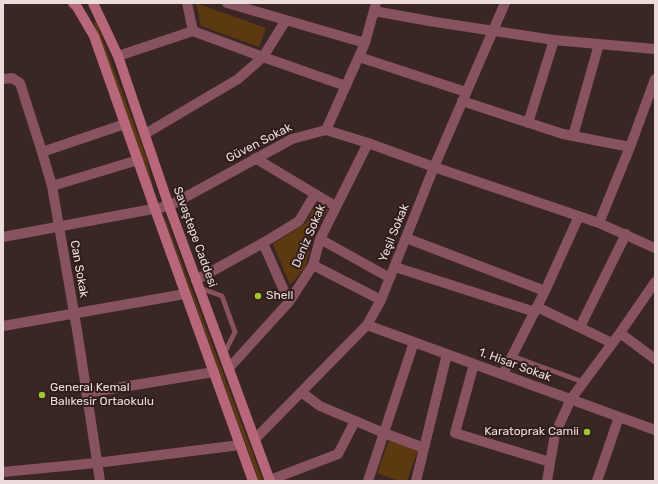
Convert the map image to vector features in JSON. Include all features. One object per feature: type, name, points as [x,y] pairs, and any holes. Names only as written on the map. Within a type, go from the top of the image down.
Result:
[{"type":"main road","points":[[73,3],[86,20],[94,36],[253,481]]},
{"type":"main road","name":"Savaştepe Caddesi","points":[[93,3],[118,56],[169,206],[270,481]]},
{"type":"street","points":[[187,3],[193,31]]},
{"type":"street","points":[[227,3],[365,43]]},
{"type":"street","name":"Yeşil Sokak","points":[[255,439],[367,324],[381,300],[434,167],[505,3]]},
{"type":"street","points":[[655,49],[554,40],[435,22],[375,7],[365,43],[326,130],[368,143],[599,223],[655,248]]},
{"type":"street","points":[[145,134],[238,78],[263,58],[286,20]]},
{"type":"street","points":[[118,56],[193,31],[263,58],[346,86]]},
{"type":"street","points":[[528,123],[554,40]]},
{"type":"street","points":[[573,136],[600,44]]},
{"type":"street","points":[[359,58],[464,96],[528,123],[573,136],[630,147]]},
{"type":"street","name":"Can Sokak","points":[[3,79],[12,78],[20,83],[52,186],[100,481]]},
{"type":"street","points":[[599,223],[654,83]]},
{"type":"street","points":[[42,152],[125,124]]},
{"type":"street","name":"Güven Sokak","points":[[3,237],[169,206],[292,138],[326,130]]},
{"type":"street","name":"Deniz Sokak","points":[[229,368],[289,302],[313,266],[320,239],[335,206],[368,143]]},
{"type":"street","points":[[256,158],[335,206]]},
{"type":"street","points":[[52,186],[138,160]]},
{"type":"street","points":[[197,284],[299,221],[315,194]]},
{"type":"street","points":[[503,374],[536,310],[579,216]]},
{"type":"street","points":[[580,327],[626,234]]},
{"type":"street","points":[[406,238],[545,291]]},
{"type":"street","points":[[320,239],[390,278]]},
{"type":"street","points":[[263,243],[289,302]]},
{"type":"street","points":[[313,266],[381,300]]},
{"type":"street","points":[[395,267],[536,310],[580,327],[612,343]]},
{"type":"street","points":[[547,481],[554,434],[571,399],[620,333],[655,282]]},
{"type":"street","points":[[3,326],[185,294]]},
{"type":"street","name":"1. Hisar Sokak","points":[[367,324],[655,430]]},
{"type":"street","points":[[620,333],[655,359]]},
{"type":"street","points":[[368,481],[414,342]]},
{"type":"street","points":[[416,481],[447,354]]},
{"type":"street","points":[[474,364],[455,433],[550,462]]},
{"type":"street","points":[[86,392],[214,372]]},
{"type":"street","points":[[301,392],[320,406],[424,448]]},
{"type":"street","points":[[597,481],[619,417]]},
{"type":"street","points":[[270,481],[338,454],[355,421]]},
{"type":"street","points":[[3,472],[96,463],[240,445]]},
{"type":"lane","points":[[197,284],[222,296],[236,332],[224,354]]},
{"type":"lane","points":[[512,356],[583,382]]},
{"type":"shaded area","points":[[196,3],[266,28],[259,47],[201,26]]},
{"type":"shaded area","points":[[96,22],[146,157],[154,190],[94,23]]},
{"type":"shaded area","points":[[316,203],[328,210],[314,232],[305,268],[290,285],[273,244],[306,223]]},
{"type":"shaded area","points":[[165,218],[263,481],[259,481]]},
{"type":"shaded area","points":[[389,440],[418,450],[407,481],[399,481],[377,473]]},
{"type":"place","name":"Shell","points":[[258,296]]},
{"type":"place","name":"General Kemal Balıkesir Ortaokulu","points":[[42,395]]},
{"type":"place","name":"Karatoprak Camii","points":[[587,432]]}]
